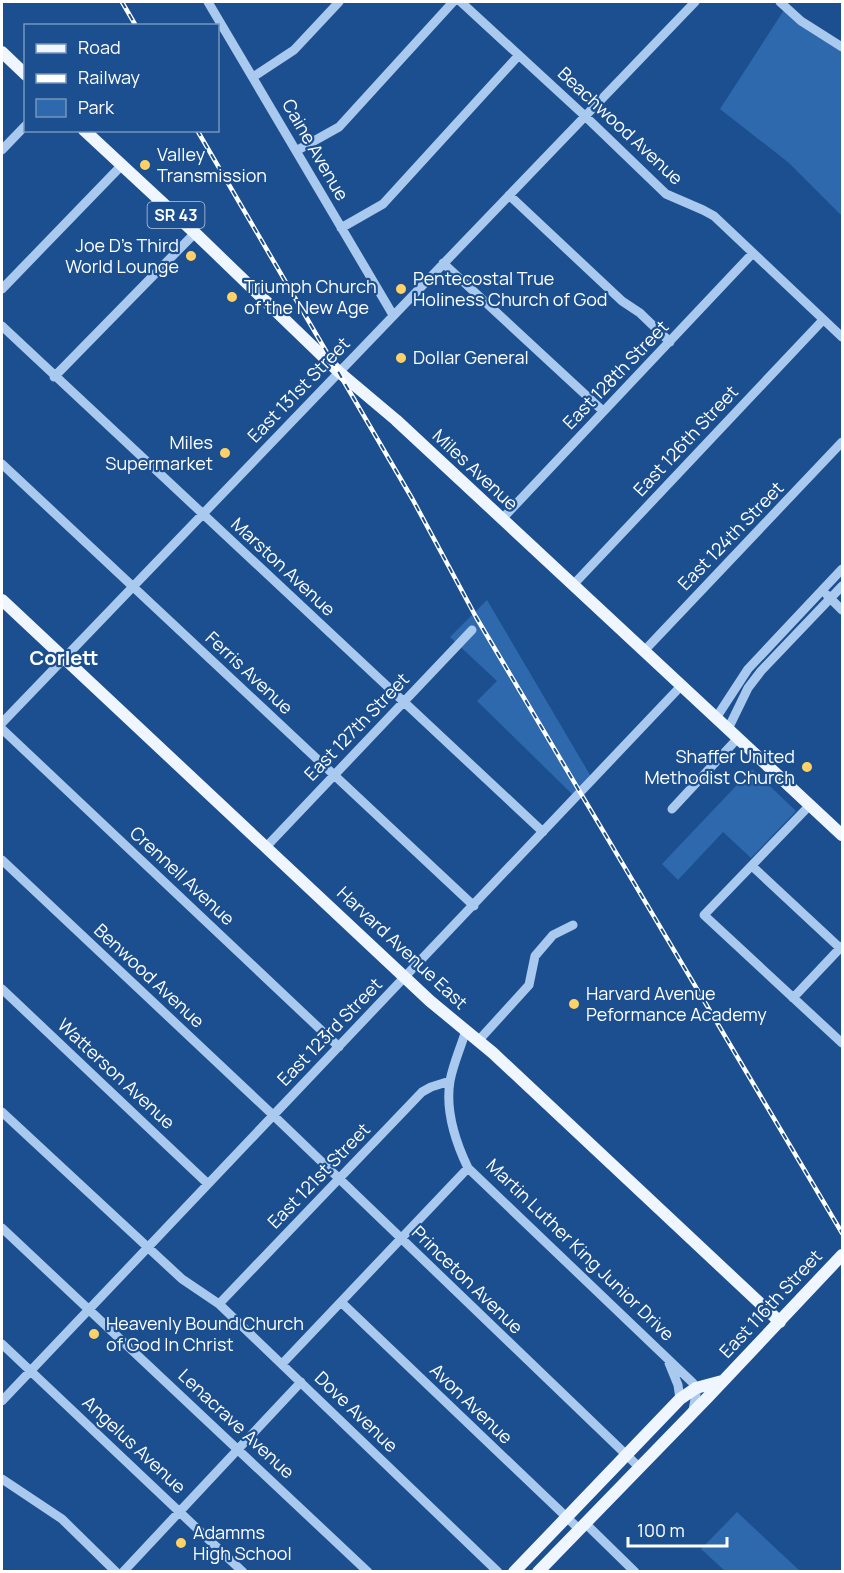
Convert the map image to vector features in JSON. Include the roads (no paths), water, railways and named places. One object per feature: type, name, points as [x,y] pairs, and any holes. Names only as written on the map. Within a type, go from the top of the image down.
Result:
[{"type":"main road","points":[[2,52],[24,73]]},
{"type":"main road","name":"Miles Avenue","points":[[86,132],[339,372],[396,420],[843,835]]},
{"type":"main road","name":"Harvard Avenue East","points":[[2,600],[430,1001],[478,1040],[780,1322]]},
{"type":"main road","name":"East 116th Street","points":[[693,1413],[843,1255]]},
{"type":"main road","name":"East 116th Street","points":[[680,1399],[694,1386],[725,1379]]},
{"type":"main road","points":[[514,1572],[680,1399]]},
{"type":"main road","points":[[538,1572],[693,1413]]},
{"type":"street","name":"Caine Avenue","points":[[208,2],[393,315]]},
{"type":"street","points":[[253,77],[294,50],[339,2]]},
{"type":"street","points":[[296,151],[339,127],[453,2]]},
{"type":"street","name":"Beachwood Avenue","points":[[461,2],[666,194],[714,216],[843,337]]},
{"type":"street","points":[[780,2],[801,21],[843,47]]},
{"type":"street","name":"East 131st Street","points":[[2,723],[692,3]]},
{"type":"street","points":[[341,228],[383,204],[519,55]]},
{"type":"street","points":[[2,150],[24,127]]},
{"type":"street","points":[[2,289],[122,165]]},
{"type":"street","points":[[509,195],[621,301],[640,313],[670,342]]},
{"type":"street","points":[[54,377],[195,233]]},
{"type":"street","name":"East 128th Street","points":[[502,519],[753,253]]},
{"type":"street","points":[[443,263],[603,411]]},
{"type":"street","name":"East 126th Street","points":[[573,585],[823,320]]},
{"type":"street","name":"Marston Avenue","points":[[2,326],[543,832]]},
{"type":"street","name":"East 124th Street","points":[[644,651],[843,442]]},
{"type":"street","name":"Ferris Avenue","points":[[2,464],[474,906]]},
{"type":"street","points":[[716,718],[748,669],[843,569]]},
{"type":"street","points":[[728,729],[748,688],[761,671],[843,586]]},
{"type":"street","points":[[822,591],[843,610]]},
{"type":"street","name":"East 127th Street","points":[[266,848],[472,630]]},
{"type":"street","name":"East 123rd Street","points":[[2,1401],[681,686]]},
{"type":"street","name":"Crennell Avenue","points":[[2,729],[339,1047]]},
{"type":"street","points":[[672,809],[738,738]]},
{"type":"street","points":[[810,805],[704,915],[843,1043]]},
{"type":"street","name":"Benwood Avenue","points":[[2,860],[273,1115]]},
{"type":"street","points":[[752,866],[841,947],[793,998]]},
{"type":"street","points":[[478,1040],[530,985],[535,956],[553,935],[573,925]]},
{"type":"street","name":"Watterson Avenue","points":[[2,989],[208,1184]]},
{"type":"street","name":"Martin Luther King Junior Drive","points":[[466,1030],[450,1081],[451,1124],[456,1144],[468,1168],[694,1386]]},
{"type":"street","name":"East 121st Street","points":[[219,1304],[422,1092],[450,1081]]},
{"type":"street","name":"Dove Avenue","points":[[2,1112],[183,1280],[219,1304],[498,1572]]},
{"type":"street","name":"Princeton Avenue","points":[[273,1115],[639,1467]]},
{"type":"street","points":[[282,1364],[468,1168]]},
{"type":"street","name":"Lenacrave Avenue","points":[[2,1228],[368,1572]]},
{"type":"street","name":"Avon Avenue","points":[[341,1302],[567,1518],[582,1526],[635,1572]]},
{"type":"street","name":"Angelus Avenue","points":[[2,1344],[243,1572]]},
{"type":"street","name":"Martin Luther King Junior Drive","points":[[666,1358],[678,1385],[680,1399]]},
{"type":"street","points":[[123,1572],[301,1382]]},
{"type":"street","points":[[693,1413],[696,1402],[694,1386]]},
{"type":"street","points":[[2,1479],[62,1519],[116,1572]]},
{"type":"railway","points":[[122,2],[135,24]]},
{"type":"railway","points":[[198,132],[413,500],[476,617],[842,1233]]},
{"type":"place","name":"Valley Transmission","points":[[145,165]]},
{"type":"place","name":"Joe D's Third World Lounge","points":[[191,256]]},
{"type":"place","name":"Pentecostal True Holiness Church of God","points":[[401,289]]},
{"type":"place","name":"Triumph Church of the New Age","points":[[232,297]]},
{"type":"place","name":"Dollar General","points":[[401,358]]},
{"type":"place","name":"Miles Supermarket","points":[[225,453]]},
{"type":"place","name":"Shaffer United Methodist Church","points":[[807,767]]},
{"type":"place","name":"Harvard Avenue Peformance Academy","points":[[574,1004]]},
{"type":"place","name":"Heavenly Bound Church of God In Christ","points":[[94,1334]]},
{"type":"place","name":"Adamms High School","points":[[181,1543]]},
{"type":"district","name":"Corlett","points":[[64,658]]}]
